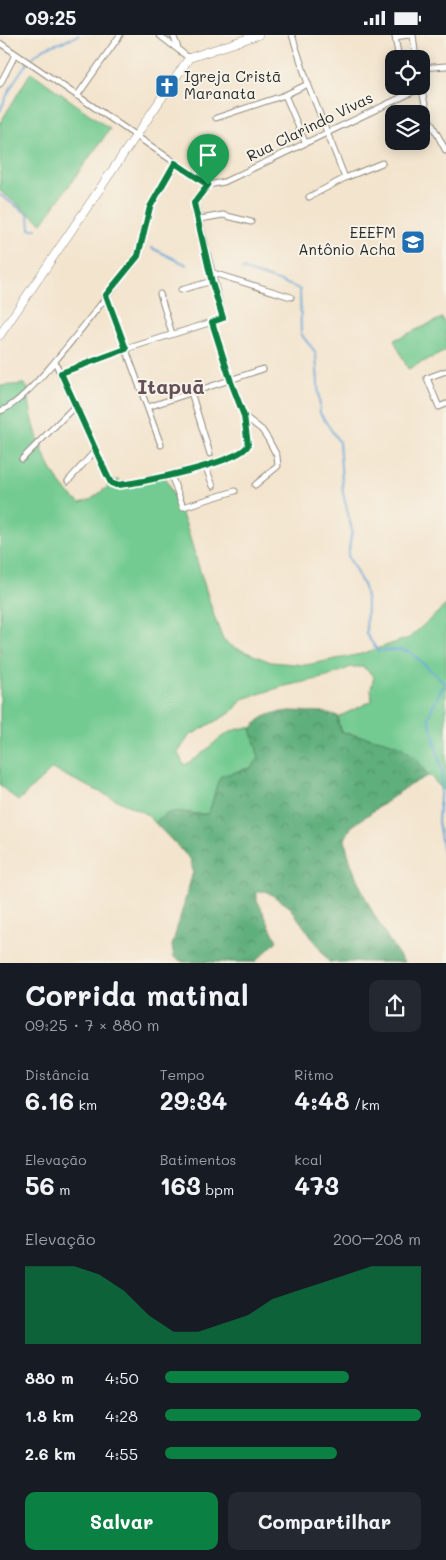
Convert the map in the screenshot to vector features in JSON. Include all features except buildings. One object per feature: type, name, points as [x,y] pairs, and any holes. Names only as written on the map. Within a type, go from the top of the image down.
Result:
[{"type":"main road","points":[[0,335],[189,58],[258,35]]},
{"type":"street","points":[[77,96],[120,35]]},
{"type":"street","points":[[159,35],[189,58]]},
{"type":"street","points":[[173,35],[179,49]]},
{"type":"street","points":[[292,35],[308,84],[345,178]]},
{"type":"street","points":[[397,50],[395,37],[409,35]]},
{"type":"street","points":[[413,35],[415,50]]},
{"type":"street","points":[[414,46],[419,35]]},
{"type":"street","points":[[0,43],[31,66],[208,185],[194,203],[200,219],[212,281],[223,318],[126,349],[61,373]]},
{"type":"street","points":[[0,84],[15,55]]},
{"type":"street","points":[[430,67],[446,66]]},
{"type":"street","points":[[216,117],[285,95],[308,84]]},
{"type":"street","points":[[285,95],[305,142]]},
{"type":"street","name":"Rua Clarindo Vivas","points":[[208,185],[224,182],[404,95]]},
{"type":"street","points":[[423,95],[428,117],[446,151]]},
{"type":"street","points":[[0,411],[13,405],[54,362],[138,256],[150,207],[175,163]]},
{"type":"street","points":[[308,197],[345,178],[382,163]]},
{"type":"street","points":[[200,219],[223,215],[251,222]]},
{"type":"street","points":[[210,272],[291,297]]},
{"type":"street","points":[[181,290],[212,281]]},
{"type":"street","points":[[160,294],[172,334]]},
{"type":"street","points":[[106,295],[161,445]]},
{"type":"street","points":[[54,362],[61,373],[111,483],[116,485],[171,475],[230,459],[247,449],[244,416],[212,322]]},
{"type":"street","points":[[148,407],[263,369]]},
{"type":"street","points":[[446,371],[427,378],[439,407],[446,404]]},
{"type":"street","points":[[191,392],[210,454]]},
{"type":"street","points":[[22,459],[75,406]]},
{"type":"street","points":[[244,416],[262,430],[278,456],[278,466],[255,485]]},
{"type":"street","points":[[68,481],[95,451]]},
{"type":"street","points":[[205,465],[213,486]]},
{"type":"street","points":[[171,475],[183,507],[234,491]]},
{"type":"green space","points":[[31,72],[110,129],[42,223],[0,191],[0,123]]},
{"type":"green space","points":[[442,318],[446,326],[446,351],[408,369],[394,340]]},
{"type":"green space","points":[[24,384],[28,388],[29,403],[37,435],[50,467],[69,493],[80,503],[90,500],[117,480],[123,483],[165,476],[185,522],[223,640],[231,646],[271,662],[306,665],[361,654],[409,638],[446,605],[446,793],[430,776],[427,776],[412,755],[402,749],[380,740],[342,732],[338,723],[338,717],[372,701],[371,689],[374,676],[363,667],[351,667],[327,677],[281,687],[243,699],[232,712],[189,736],[178,753],[184,765],[201,755],[223,736],[241,728],[252,728],[259,758],[251,768],[237,771],[213,798],[211,808],[207,814],[167,814],[155,823],[146,814],[52,769],[18,801],[0,785],[0,386]]},
{"type":"green space","points":[[290,711],[323,712],[338,716],[338,723],[342,732],[380,740],[402,748],[420,764],[427,776],[408,786],[351,827],[345,839],[353,869],[368,903],[386,936],[404,962],[329,962],[290,907],[266,891],[257,892],[257,900],[277,941],[255,962],[183,962],[174,957],[172,946],[193,872],[191,860],[155,823],[167,813],[207,814],[221,776],[251,768],[259,758],[251,729],[255,724],[268,715]]},
{"type":"waterway","points":[[0,111],[24,67],[37,53],[78,35]]},
{"type":"waterway","points":[[0,195],[29,215],[30,229],[36,229]]},
{"type":"waterway","points":[[152,248],[187,265]]},
{"type":"waterway","points":[[242,269],[300,290],[301,333],[316,355],[320,413],[339,442],[343,493],[352,530],[348,556],[364,587],[367,604],[366,634],[378,651],[402,650],[410,652],[445,683],[433,705],[429,718],[442,771],[438,821],[446,872]]},
{"type":"place","name":"Igreja Cristã Maranata","points":[[167,86]]},
{"type":"place","name":"EEEFM Antônio Acha","points":[[413,242]]},
{"type":"district","name":"Itapuã","points":[[171,387]]},
{"type":"route","points":[[175,163],[208,185],[194,203],[200,219],[212,283],[223,318],[212,322],[244,416],[247,449],[230,459],[157,478],[125,485],[116,485],[111,483],[106,473],[61,373],[126,349],[106,295],[138,256],[150,207],[175,163]]}]
